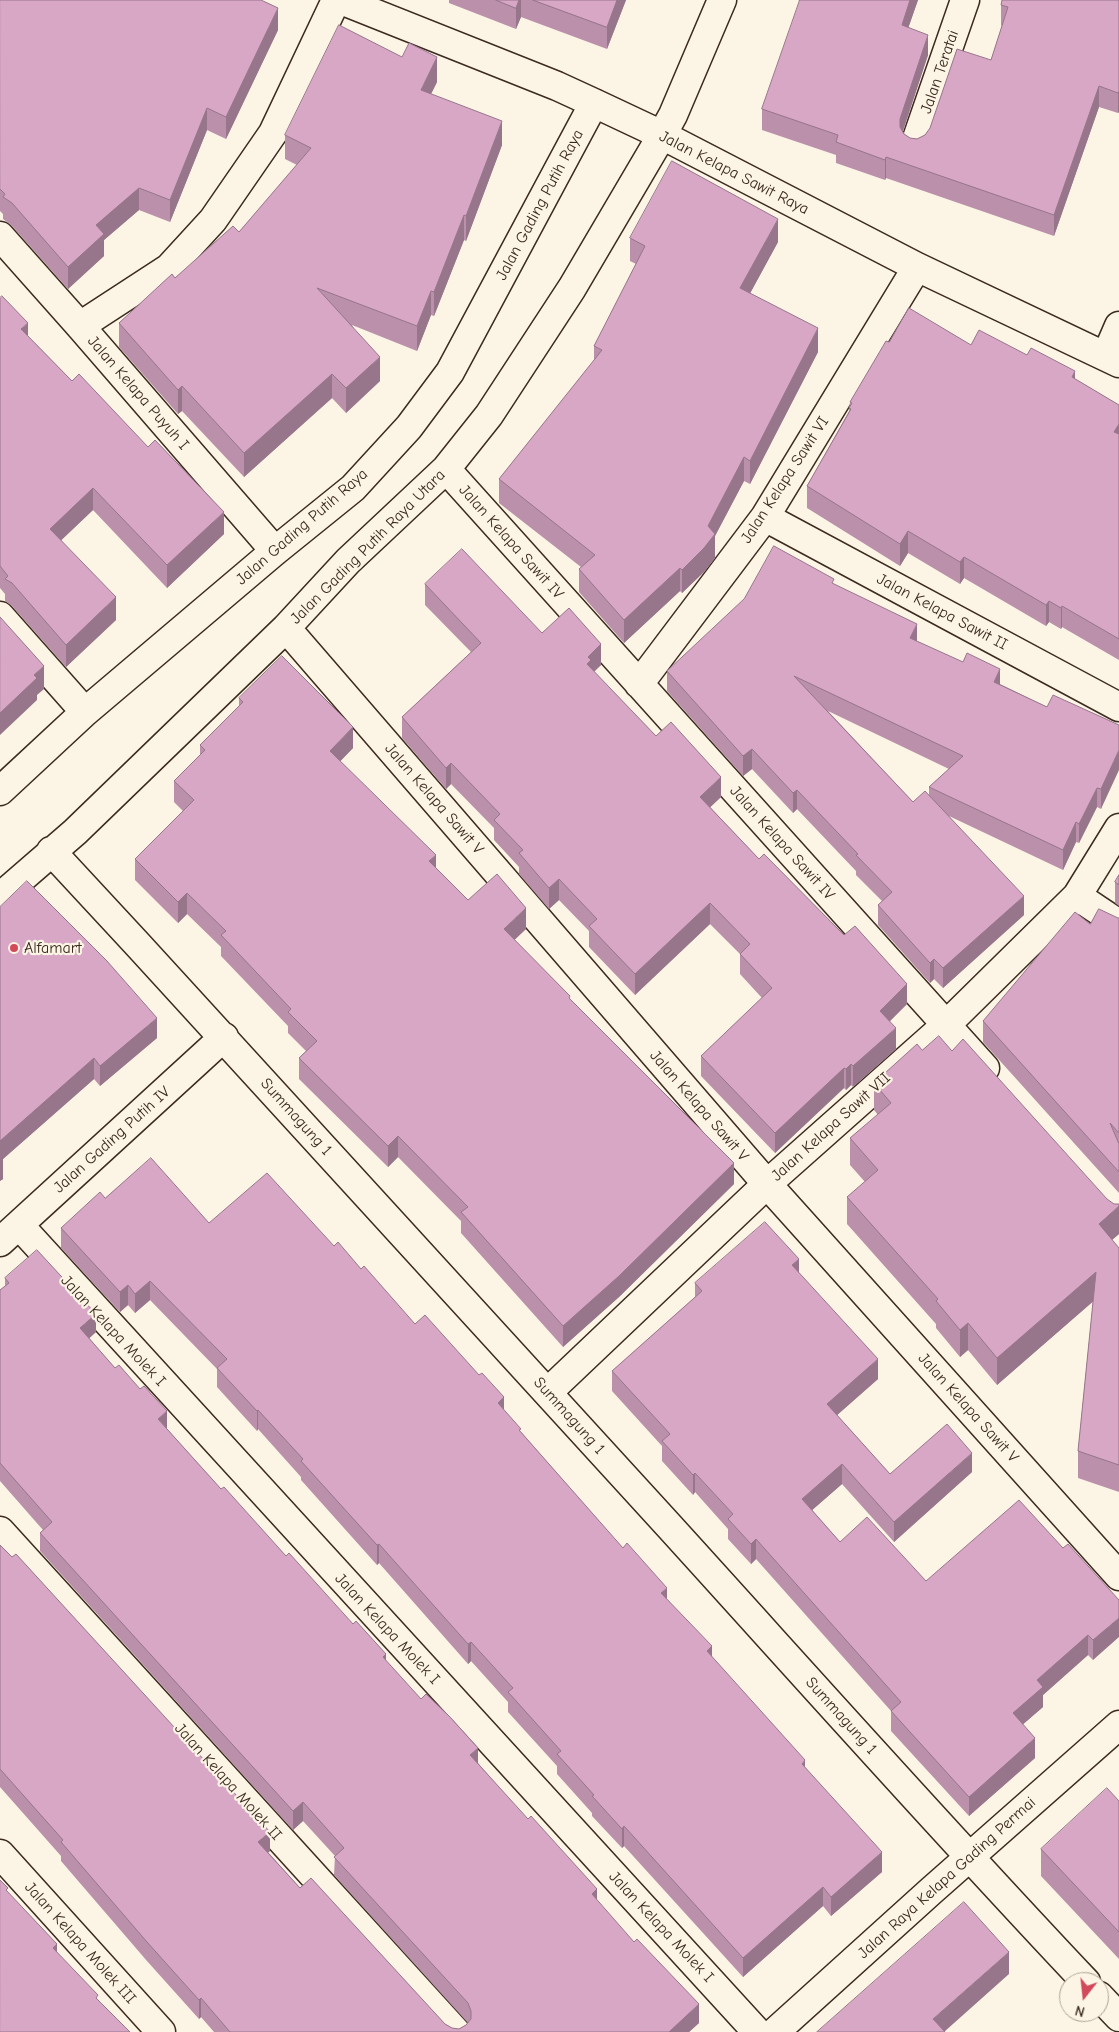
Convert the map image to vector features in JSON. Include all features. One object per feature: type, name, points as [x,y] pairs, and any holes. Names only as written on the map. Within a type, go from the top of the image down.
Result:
[{"type":"street","points":[[80,326],[169,268],[213,220],[273,133],[336,0]]},
{"type":"street","name":"Jalan Kelapa Sawit Raya","points":[[341,0],[594,103],[662,135],[917,267],[1113,360]]},
{"type":"street","name":"Jalan Gading Putih Raya Utara","points":[[0,897],[82,825],[286,628],[348,561],[446,469],[489,414],[572,288],[673,115],[722,0]]},
{"type":"street","name":"Jalan Teratai","points":[[915,144],[965,0]]},
{"type":"street","name":"Jalan Gading Putih Raya","points":[[0,791],[85,712],[275,551],[353,488],[409,427],[450,372],[594,103]]},
{"type":"street","name":"Jalan Kelapa Puyuh I","points":[[0,236],[275,551]]},
{"type":"street","name":"Jalan Kelapa Sawit VI","points":[[639,684],[765,517],[917,267]]},
{"type":"street","points":[[1113,360],[1119,326]]},
{"type":"street","name":"Jalan Kelapa Sawit IV","points":[[446,469],[999,1084]]},
{"type":"street","name":"Jalan Kelapa Sawit II","points":[[765,517],[1119,708]]},
{"type":"street","points":[[0,616],[85,712]]},
{"type":"street","name":"Jalan Kelapa Sawit V","points":[[286,628],[767,1184],[1119,1576]]},
{"type":"street","name":"Jalan Kelapa Sawit VII","points":[[548,1392],[767,1184],[946,1025],[1077,896],[1119,828]]},
{"type":"street","name":"Summagung 1","points":[[51,851],[224,1037],[548,1392],[969,1858],[1077,1972]]},
{"type":"street","points":[[1077,896],[1119,924]]},
{"type":"street","name":"Jalan Gading Putih IV","points":[[9,1234],[224,1037]]},
{"type":"street","name":"Jalan Kelapa Molek I","points":[[9,1234],[757,2032]]},
{"type":"street","name":"Jalan Kelapa Molek II","points":[[0,1532],[456,2032]]},
{"type":"street","name":"Jalan Raya Kelapa Gading Permai","points":[[775,2032],[1119,1725]]},
{"type":"street","name":"Jalan Kelapa Molek III","points":[[0,1854],[161,2032]]},
{"type":"street","points":[[1109,2006],[1119,2017]]},
{"type":"building","points":[[0,0],[261,0],[278,8],[226,117],[207,108],[170,200],[139,188],[96,225],[104,234],[68,267],[12,203],[3,197],[5,194],[0,189]]},
{"type":"building","points":[[496,0],[519,0],[516,8]]},
{"type":"building","points":[[533,0],[617,0],[607,27]]},
{"type":"building","points":[[800,0],[910,0],[902,25],[928,35],[900,119],[900,127],[904,134],[910,138],[917,139],[925,135],[930,128],[957,49],[991,60],[1008,7],[1001,5],[1002,0],[1119,0],[1119,91],[1118,93],[1099,86],[1054,215],[886,157],[885,160],[836,142],[838,135],[762,109]]},
{"type":"building","points":[[339,25],[402,57],[409,43],[437,57],[421,90],[502,121],[466,216],[464,215],[434,292],[431,291],[417,326],[317,288],[380,357],[346,388],[332,374],[244,453],[182,386],[178,390],[119,323],[172,274],[175,278],[233,226],[239,232],[311,148],[285,135]]},
{"type":"building","points":[[672,161],[778,219],[740,288],[818,328],[750,461],[744,457],[708,526],[715,534],[682,570],[680,568],[624,620],[579,569],[595,555],[499,479],[602,350],[594,346],[645,246],[630,238]]},
{"type":"building","points":[[2,296],[28,323],[21,329],[72,381],[79,374],[148,447],[155,440],[224,512],[167,565],[93,488],[50,529],[116,597],[66,645],[12,583],[5,579],[8,576],[0,566],[0,298]]},
{"type":"building","points":[[909,308],[971,345],[979,330],[1027,355],[1031,348],[1075,371],[1072,377],[1119,405],[1119,424],[1114,432],[1119,434],[1119,639],[1062,606],[1061,608],[1049,601],[1046,605],[964,557],[960,562],[908,531],[900,544],[807,486],[851,409],[849,408],[852,403],[850,402],[886,341],[889,342]]},
{"type":"building","points":[[774,546],[834,579],[832,583],[917,624],[910,638],[963,662],[967,653],[1000,669],[994,682],[1047,707],[1053,695],[1119,725],[1119,750],[1101,789],[1097,788],[1079,824],[1076,822],[1063,850],[929,787],[963,756],[794,676],[913,802],[925,791],[1024,896],[943,968],[934,959],[930,963],[878,905],[892,892],[856,855],[858,854],[797,790],[793,793],[752,749],[743,756],[667,671],[744,599]]},
{"type":"building","points":[[462,549],[542,633],[569,608],[601,644],[588,657],[591,660],[587,664],[656,736],[671,722],[721,777],[700,797],[759,859],[764,854],[844,935],[855,926],[907,984],[880,1011],[896,1028],[853,1066],[851,1064],[846,1069],[844,1068],[775,1133],[701,1056],[772,988],[740,954],[750,944],[710,903],[635,974],[589,926],[597,919],[559,879],[549,888],[519,853],[523,850],[494,820],[500,814],[451,763],[446,768],[402,717],[481,643],[425,584]]},
{"type":"building","points":[[0,617],[44,666],[34,675],[37,678],[0,713]]},
{"type":"building","points":[[282,656],[353,727],[330,751],[436,855],[429,861],[468,900],[497,874],[526,908],[504,929],[570,996],[569,998],[734,1163],[619,1276],[563,1326],[461,1212],[468,1207],[398,1136],[388,1146],[299,1058],[317,1041],[288,1012],[291,1009],[221,935],[226,931],[187,893],[178,902],[135,859],[194,800],[174,781],[205,750],[200,745],[243,702],[239,698]]},
{"type":"building","points":[[1119,875],[1119,885],[1115,882]]},
{"type":"building","points":[[27,881],[107,961],[157,1018],[100,1066],[94,1058],[0,1141],[0,907]]},
{"type":"building","points":[[1099,909],[1119,918],[1119,1133],[1110,1123],[1119,1144],[1119,1172],[983,1021],[1075,912],[1090,924]]},
{"type":"building","points":[[939,1036],[952,1051],[963,1039],[1107,1199],[1114,1204],[1119,1204],[1099,1224],[1119,1248],[1119,1465],[1078,1451],[1096,1272],[997,1358],[968,1323],[960,1330],[936,1301],[938,1299],[847,1197],[878,1170],[850,1138],[891,1103],[874,1083],[917,1044],[922,1050]]},
{"type":"building","points":[[151,1158],[209,1223],[267,1173],[334,1246],[338,1242],[361,1269],[364,1266],[415,1324],[425,1315],[479,1375],[482,1373],[504,1397],[498,1403],[521,1429],[519,1430],[623,1548],[627,1543],[667,1588],[661,1593],[712,1646],[707,1651],[805,1760],[802,1764],[882,1852],[831,1897],[823,1887],[743,1958],[624,1826],[622,1829],[592,1796],[594,1795],[557,1754],[561,1751],[508,1692],[513,1688],[471,1642],[468,1644],[379,1544],[377,1545],[301,1461],[303,1459],[217,1368],[227,1359],[150,1281],[135,1294],[128,1285],[120,1292],[61,1228],[100,1192],[105,1198]]},
{"type":"building","points":[[765,1222],[799,1259],[792,1265],[878,1359],[827,1404],[890,1474],[947,1424],[972,1453],[894,1522],[842,1464],[802,1499],[840,1542],[867,1517],[926,1581],[1019,1500],[1063,1548],[1068,1544],[1119,1600],[1119,1618],[1093,1640],[1088,1635],[1037,1680],[1043,1687],[1013,1713],[1035,1738],[969,1797],[891,1711],[901,1702],[756,1539],[751,1544],[728,1519],[733,1514],[662,1441],[670,1434],[612,1371],[702,1291],[695,1283]]},
{"type":"building","points":[[37,1250],[96,1314],[80,1328],[115,1368],[119,1365],[140,1389],[144,1386],[167,1411],[158,1419],[221,1489],[224,1487],[286,1556],[289,1553],[353,1624],[356,1621],[386,1654],[383,1657],[421,1699],[426,1694],[450,1717],[478,1748],[470,1755],[528,1819],[531,1816],[597,1889],[592,1894],[634,1942],[637,1939],[699,2004],[669,2032],[230,2032],[201,1998],[199,2000],[147,1942],[61,1842],[63,1840],[0,1769],[0,1545],[12,1557],[16,1554],[270,1832],[258,1842],[300,1888],[311,1878],[445,2024],[459,2029],[471,2019],[468,2003],[334,1857],[344,1848],[303,1802],[293,1811],[40,1533],[52,1522],[0,1463],[0,1290],[9,1283],[5,1278]]},
{"type":"building","points":[[1107,1788],[1119,1801],[1119,1932],[1041,1849]]},
{"type":"building","points":[[0,1880],[8,1888],[6,1890],[57,1944],[53,1948],[98,1995],[96,1998],[130,2032],[0,2032]]},
{"type":"building","points":[[964,1902],[1009,1952],[933,2019],[945,2032],[817,2032]]},
{"type":"place","name":"Alfamart","points":[[14,948]]}]
